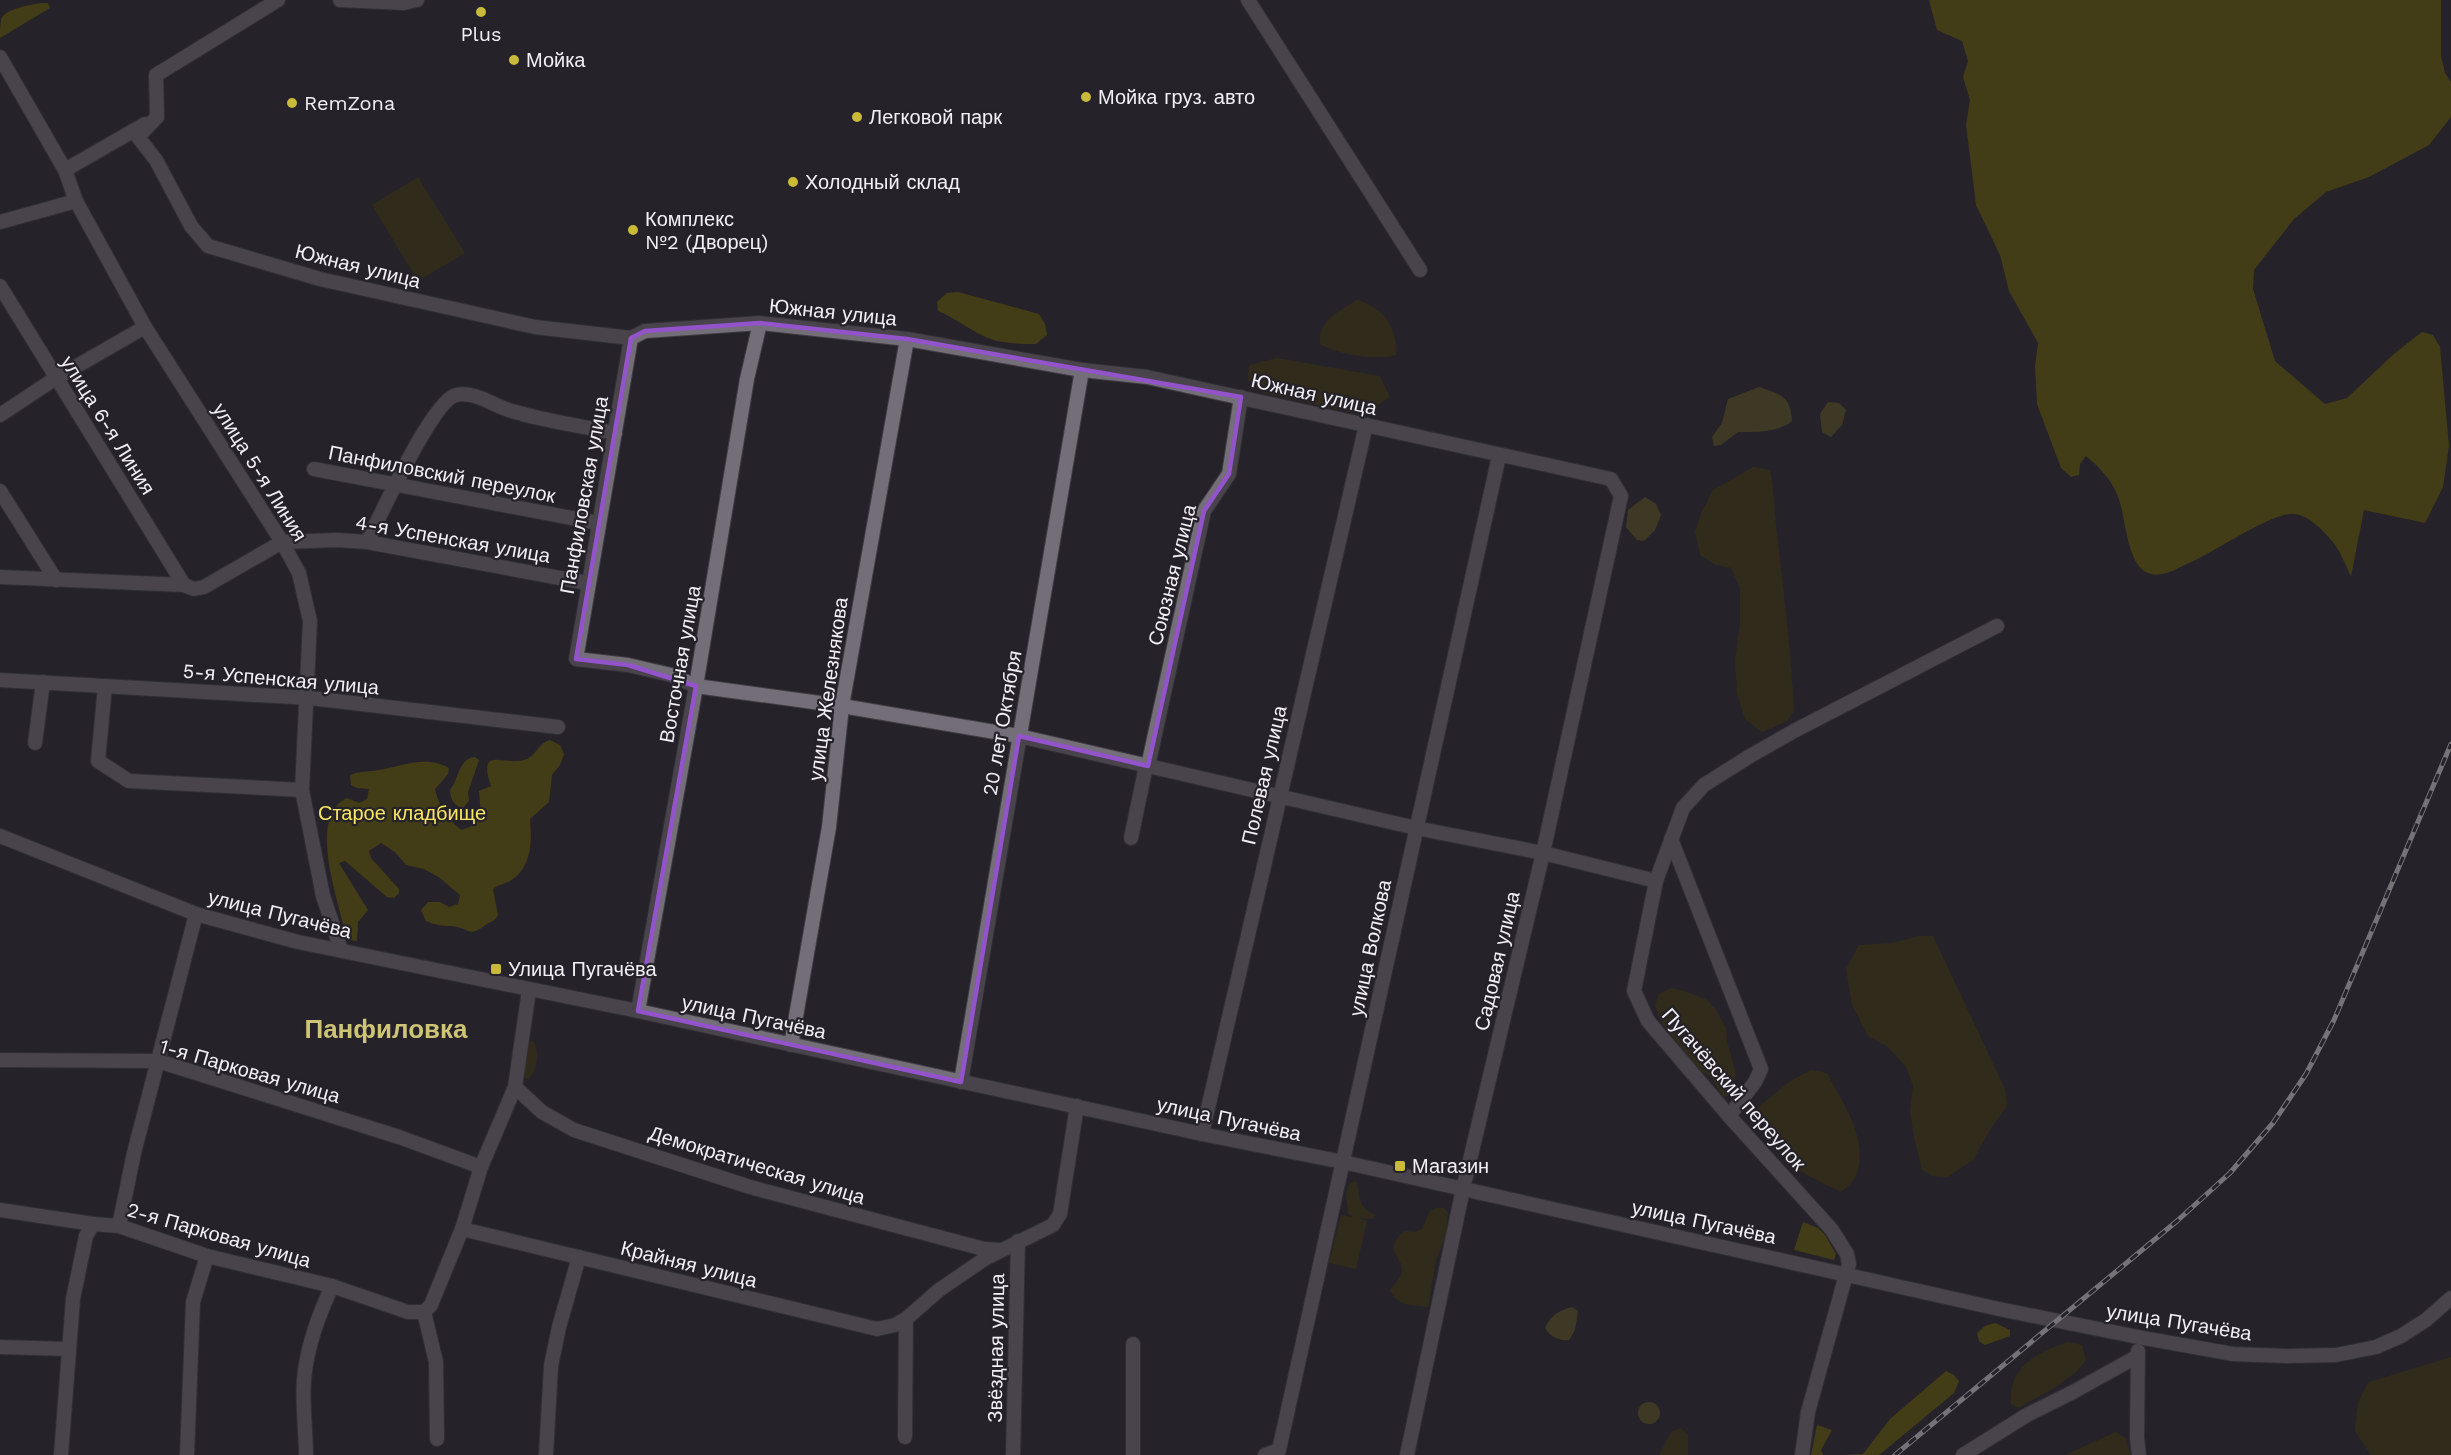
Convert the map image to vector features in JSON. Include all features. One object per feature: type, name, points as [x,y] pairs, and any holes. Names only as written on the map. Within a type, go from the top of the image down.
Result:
[{"type":"street","points":[[65,170],[157,117],[156,75],[278,0]]},
{"type":"street","points":[[340,0],[404,3],[417,0]]},
{"type":"street","points":[[1248,0],[1420,270]]},
{"type":"street","name":"улица 5-я Линия","points":[[0,57],[65,170],[76,201],[145,327],[282,542],[299,573],[310,621],[302,790],[323,896],[341,950]]},
{"type":"street","name":"Южная улица","points":[[157,117],[138,136],[156,160],[191,226],[208,246],[320,279],[536,327],[631,339],[645,331],[760,323],[907,339],[1082,370],[1147,377],[1611,479]]},
{"type":"street","points":[[0,222],[76,201]]},
{"type":"street","name":"улица 6-я Линия","points":[[0,286],[184,585]]},
{"type":"street","name":"Восточная улица","points":[[638,1011],[696,686],[747,379],[760,323]]},
{"type":"street","points":[[0,416],[56,378],[145,327]]},
{"type":"street","name":"Панфиловская улица","points":[[631,339],[587,583],[576,659],[628,665],[671,675],[696,686]]},
{"type":"street","name":"улица Железнякова","points":[[791,1045],[829,827],[842,706],[907,339]]},
{"type":"street","name":"20 лет Октября","points":[[961,1082],[1082,370]]},
{"type":"street","points":[[368,542],[427,426],[445,401],[453,396],[469,394],[511,411],[615,433]]},
{"type":"street","name":"Союзная улица","points":[[1131,838],[1204,511],[1229,474],[1241,397]]},
{"type":"street","name":"Полевая улица","points":[[1202,1134],[1366,425]]},
{"type":"street","name":"улица Волкова","points":[[1265,1455],[1279,1450],[1499,456]]},
{"type":"street","name":"Панфиловский переулок","points":[[314,469],[598,523]]},
{"type":"street","name":"Садовая улица","points":[[1407,1455],[1463,1189],[1543,853],[1621,496],[1611,479]]},
{"type":"street","points":[[0,491],[56,580]]},
{"type":"street","name":"4-я Успенская улица","points":[[0,578],[184,585],[194,589],[204,587],[282,542],[338,540],[368,542],[587,583]]},
{"type":"street","name":"Пугачёвский переулок","points":[[1802,1455],[1808,1412],[1847,1273],[1849,1264],[1847,1254],[1832,1230],[1728,1116],[1648,1021],[1634,991],[1656,881],[1683,808],[1704,785],[1750,756],[1997,626]]},
{"type":"street","name":"5-я Успенская улица","points":[[0,680],[306,697],[558,727]]},
{"type":"street","points":[[35,743],[43,682]]},
{"type":"street","points":[[105,686],[98,761],[129,781],[302,790]]},
{"type":"street","points":[[696,686],[842,706],[1019,736],[1416,828],[1543,853],[1656,881]]},
{"type":"street","name":"улица Пугачёва","points":[[0,836],[196,914],[298,942],[638,1011],[1202,1134],[1343,1162],[1847,1273],[1998,1309],[2138,1337],[2233,1354],[2336,1355],[2376,1347],[2401,1336],[2426,1320],[2451,1299]]},
{"type":"street","points":[[1671,839],[1761,1069],[1755,1082],[1728,1116]]},
{"type":"street","points":[[118,1226],[134,1153],[196,914]]},
{"type":"street","points":[[437,1439],[436,1362],[424,1312],[431,1305],[462,1229],[481,1167],[514,1087],[529,990]]},
{"type":"street","name":"1-я Парковая улица","points":[[0,1060],[158,1061],[399,1137],[481,1167]]},
{"type":"street","name":"Демократическая улица","points":[[514,1087],[542,1112],[574,1130],[750,1187],[984,1250],[1002,1250]]},
{"type":"street","points":[[904,1437],[906,1319],[939,1290],[986,1258],[1053,1225],[1060,1214],[1077,1106]]},
{"type":"street","name":"2-я Парковая улица","points":[[0,1210],[118,1226],[207,1256],[332,1286],[408,1312],[424,1312]]},
{"type":"street","points":[[61,1455],[67,1349],[77,1278],[86,1236],[93,1224]]},
{"type":"street","name":"Крайняя улица","points":[[462,1229],[877,1329],[895,1325],[906,1319]]},
{"type":"street","name":"Звёздная улица","points":[[1013,1455],[1018,1241]]},
{"type":"street","points":[[187,1455],[193,1302],[207,1256]]},
{"type":"street","points":[[546,1455],[551,1366],[559,1327],[579,1257]]},
{"type":"street","points":[[306,1455],[304,1382],[307,1353],[316,1321],[332,1286]]},
{"type":"street","points":[[2138,1337],[2137,1438],[2139,1455]]},
{"type":"street","points":[[1133,1344],[1133,1455]]},
{"type":"street","points":[[0,1347],[67,1349]]},
{"type":"street","points":[[1964,1455],[2027,1415],[2138,1356]]},
{"type":"highlighted area","points":[[760,323],[907,339],[1241,397],[1229,474],[1204,511],[1148,766],[1019,736],[961,1082],[638,1011],[696,686],[628,665],[576,659],[631,338],[645,331]]},
{"type":"shaded area","points":[[418,177],[465,253],[418,281],[372,205]]},
{"type":"shaded area","points":[[1357,300],[1374,308],[1387,320],[1394,336],[1396,355],[1378,357],[1357,355],[1336,351],[1320,344],[1320,336],[1326,322]]},
{"type":"shaded area","points":[[1277,358],[1380,376],[1390,397],[1372,409],[1353,413],[1260,392],[1248,380],[1249,365]]},
{"type":"shaded area","points":[[1759,387],[1778,394],[1787,401],[1792,421],[1773,430],[1738,432],[1721,445],[1714,446],[1712,437],[1722,423],[1728,399]]},
{"type":"shaded area","points":[[1828,402],[1839,403],[1846,410],[1842,425],[1831,437],[1822,432],[1820,414]]},
{"type":"shaded area","points":[[1753,467],[1770,470],[1789,641],[1794,711],[1787,721],[1762,732],[1745,719],[1737,694],[1735,660],[1740,624],[1740,588],[1731,568],[1716,565],[1700,555],[1695,531],[1713,490]]},
{"type":"shaded area","points":[[1645,497],[1656,504],[1661,515],[1655,530],[1644,541],[1637,540],[1626,527],[1628,510]]},
{"type":"shaded area","points":[[1919,936],[1933,936],[2005,1089],[2007,1106],[1991,1128],[1973,1160],[1948,1177],[1933,1176],[1922,1170],[1910,1111],[1913,1085],[1906,1067],[1887,1046],[1868,1036],[1852,1005],[1846,969],[1859,945],[1892,943]]},
{"type":"shaded area","points":[[1671,988],[1707,1000],[1716,1010],[1726,1028],[1736,1074],[1731,1095],[1723,1097],[1710,1076],[1699,1071],[1661,1022],[1655,1005],[1659,994]]},
{"type":"shaded area","points":[[533,1041],[537,1050],[537,1061],[528,1079],[525,1077],[524,1064],[529,1042]]},
{"type":"shaded area","points":[[1811,1070],[1827,1073],[1847,1110],[1857,1137],[1860,1151],[1859,1165],[1855,1178],[1841,1192],[1811,1177],[1787,1161],[1770,1139],[1758,1107],[1792,1080]]},
{"type":"shaded area","points":[[1354,1181],[1357,1183],[1363,1205],[1375,1215],[1373,1219],[1358,1218],[1367,1221],[1356,1269],[1329,1263],[1341,1215],[1353,1217],[1348,1214],[1346,1196],[1348,1185]]},
{"type":"shaded area","points":[[1444,1208],[1448,1213],[1446,1235],[1436,1260],[1428,1307],[1406,1304],[1397,1299],[1390,1290],[1402,1274],[1401,1264],[1393,1249],[1397,1238],[1404,1231],[1415,1232],[1422,1229],[1430,1211]]},
{"type":"shaded area","points":[[1572,1307],[1578,1311],[1575,1330],[1569,1340],[1552,1336],[1545,1328],[1552,1317]]},
{"type":"shaded area","points":[[2068,1342],[2082,1345],[2086,1360],[2076,1372],[2019,1408],[2011,1404],[2014,1380],[2026,1363],[2045,1351]]},
{"type":"shaded area","points":[[2451,1357],[2451,1455],[2371,1455],[2355,1431],[2358,1402],[2369,1382]]},
{"type":"shaded area","points":[[1649,1402],[1657,1405],[1660,1413],[1657,1421],[1649,1424],[1641,1421],[1638,1413],[1641,1405]]},
{"type":"shaded area","points":[[1681,1428],[1688,1435],[1688,1455],[1659,1455],[1671,1432]]},
{"type":"shaded area","points":[[2116,1432],[2125,1438],[2131,1455],[2065,1455]]},
{"type":"green space","points":[[1929,0],[2441,0],[2441,56],[2445,73],[2451,82],[2451,117],[2429,145],[2369,177],[2326,192],[2294,219],[2254,270],[2253,289],[2275,361],[2325,404],[2347,398],[2395,353],[2422,332],[2433,335],[2440,347],[2449,446],[2443,487],[2425,523],[2364,510],[2351,576],[2337,548],[2327,536],[2313,522],[2296,514],[2280,516],[2267,521],[2168,573],[2158,575],[2148,573],[2141,568],[2131,550],[2120,503],[2111,483],[2086,456],[2080,464],[2079,475],[2071,477],[2061,468],[2037,404],[2035,366],[2038,343],[2009,291],[2000,255],[1976,205],[1966,125],[1970,100],[1963,77],[1968,61],[1962,41],[1937,30]]},
{"type":"green space","points":[[48,3],[50,8],[0,38],[1,19],[5,14],[20,7]]},
{"type":"green space","points":[[958,292],[1039,314],[1045,324],[1047,335],[1036,344],[1024,344],[1007,343],[978,333],[938,311],[937,302],[947,293]]},
{"type":"green space","name":"Старое кладбище","points":[[550,740],[560,745],[564,754],[560,765],[552,775],[549,802],[530,819],[529,853],[523,869],[510,881],[493,889],[498,915],[496,919],[472,932],[426,921],[421,910],[428,902],[440,902],[449,907],[458,904],[460,895],[440,878],[424,869],[406,865],[395,852],[381,843],[369,851],[371,858],[399,889],[399,893],[394,898],[387,897],[345,861],[339,863],[368,910],[358,922],[357,941],[350,940],[345,932],[332,880],[327,840],[329,822],[335,808],[347,798],[359,803],[367,799],[369,789],[351,785],[350,775],[423,762],[432,762],[449,768],[448,774],[435,789],[444,812],[461,830],[470,827],[481,816],[479,791],[491,786],[487,765],[490,761],[524,760]]},
{"type":"green space","points":[[475,757],[479,760],[468,792],[469,801],[463,808],[453,802],[450,790],[465,761]]},
{"type":"green space","points":[[1803,1222],[1818,1228],[1825,1235],[1836,1254],[1834,1260],[1794,1250]]},
{"type":"green space","points":[[1995,1323],[2010,1330],[2010,1336],[1985,1345],[1979,1341],[1977,1333],[1985,1326]]},
{"type":"green space","points":[[1946,1371],[1959,1381],[1954,1393],[1879,1455],[1845,1455],[1863,1454],[1890,1419]]},
{"type":"green space","points":[[1817,1425],[1832,1430],[1821,1450],[1823,1455],[1811,1455]]},
{"type":"railway","points":[[1895,1455],[2177,1221],[2230,1173],[2273,1123],[2306,1074],[2334,1020],[2451,744]]},
{"type":"place","name":"Plus","points":[[481,12]]},
{"type":"place","name":"Мойка","points":[[514,60]]},
{"type":"place","name":"Мойка груз. авто","points":[[1086,97]]},
{"type":"place","name":"RemZona","points":[[292,103]]},
{"type":"place","name":"Легковой парк","points":[[857,117]]},
{"type":"place","name":"Холодный склад","points":[[793,182]]},
{"type":"place","name":"Комплекс №2 (Дворец)","points":[[633,230]]},
{"type":"place","name":"Улица Пугачёва","points":[[496,969]]},
{"type":"place","name":"Магазин","points":[[1400,1166]]},
{"type":"district","name":"Панфиловка","points":[[386,1029]]}]
